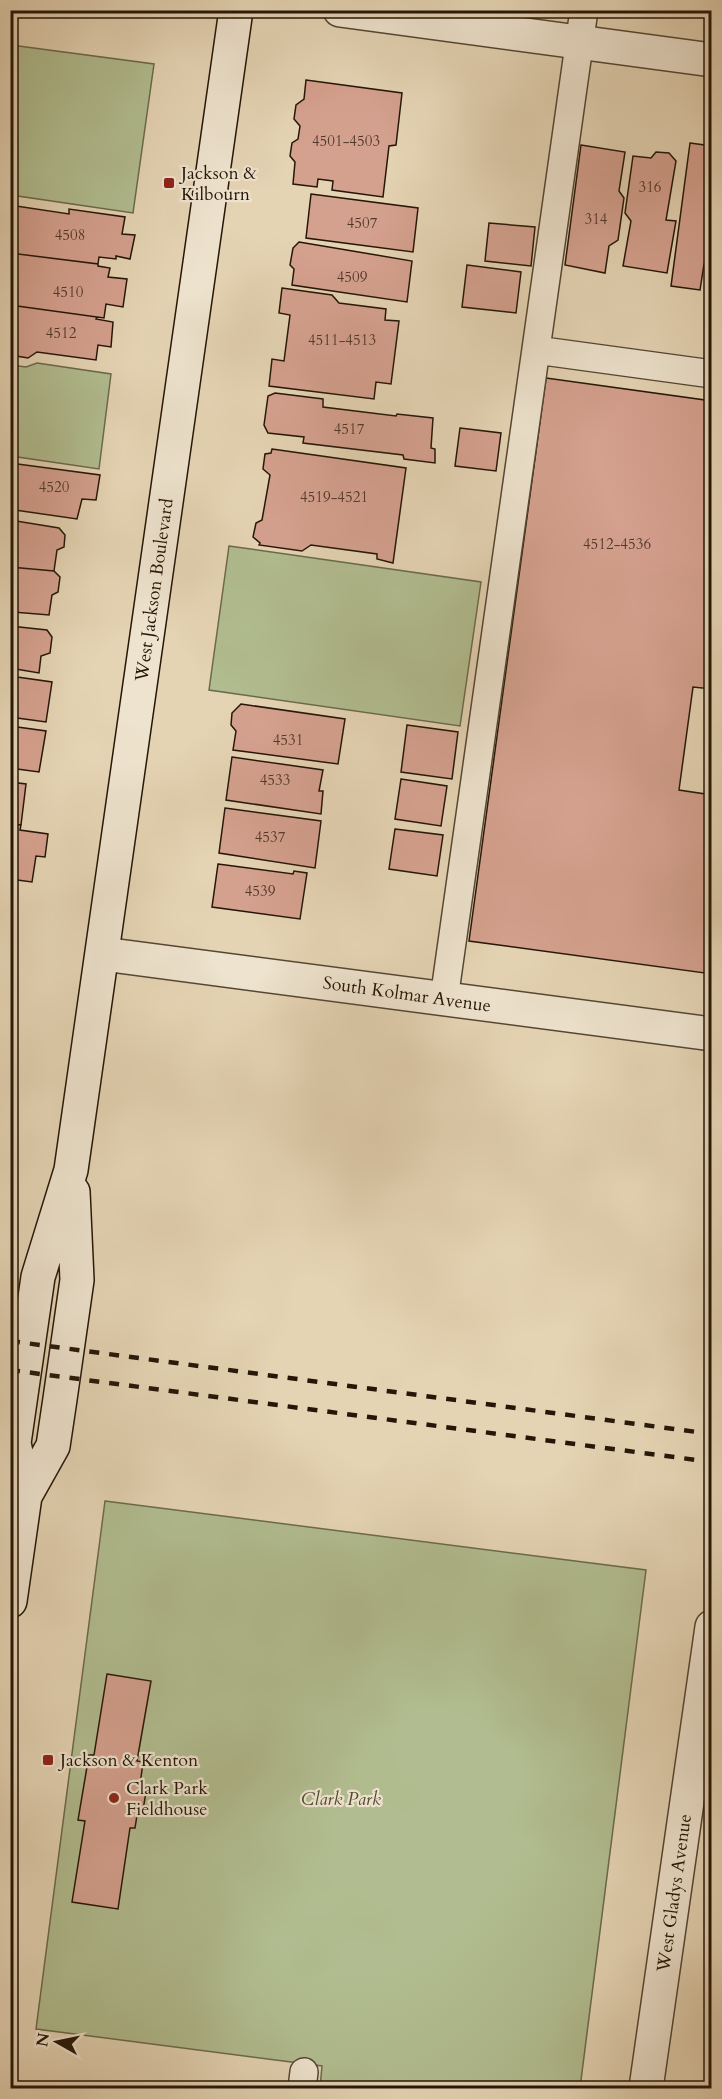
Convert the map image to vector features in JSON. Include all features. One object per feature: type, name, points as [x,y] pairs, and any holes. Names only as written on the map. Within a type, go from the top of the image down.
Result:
[{"type":"street","name":"West Jackson Boulevard","points":[[10,1601],[18,1495],[53,1446],[77,1280],[71,1170],[236,10]]},
{"type":"street","points":[[340,10],[711,60]]},
{"type":"street","name":"South Kolmar Avenue","points":[[103,954],[711,1034]]},
{"type":"street","name":"West Gladys Avenue","points":[[646,2088],[711,1627]]},
{"type":"lane","points":[[444,999],[584,10]]},
{"type":"lane","points":[[536,350],[711,374]]},
{"type":"green space","points":[[11,45],[154,64],[133,213],[11,195]]},
{"type":"green space","points":[[37,363],[111,374],[99,469],[11,456],[11,365],[26,367]]},
{"type":"green space","points":[[229,546],[481,582],[460,726],[209,690]]},
{"type":"green space","name":"Clark Park","points":[[105,1501],[646,1570],[580,2088],[320,2088],[322,2066],[36,2029]]},
{"type":"building","points":[[306,80],[402,93],[396,145],[389,146],[383,197],[332,190],[333,181],[318,179],[317,187],[293,184],[295,162],[290,156],[292,143],[298,139],[300,126],[294,119],[296,105],[304,99]]},
{"type":"building","points":[[690,143],[712,146],[712,265],[704,264],[700,290],[671,286]]},
{"type":"building","points":[[581,145],[625,152],[619,191],[624,198],[618,240],[609,246],[605,273],[565,265]]},
{"type":"building","points":[[656,152],[669,153],[676,161],[666,220],[676,221],[667,273],[623,266],[631,221],[625,213],[633,156],[651,158]]},
{"type":"building","points":[[311,194],[418,208],[413,252],[306,238]]},
{"type":"building","points":[[16,206],[69,214],[69,209],[125,217],[122,234],[135,235],[130,259],[116,256],[116,259],[99,257],[98,264],[10,253],[10,236]]},
{"type":"building","points":[[489,223],[535,227],[531,266],[485,261]]},
{"type":"building","points":[[299,242],[412,261],[407,302],[292,285],[294,269],[290,265],[293,248]]},
{"type":"building","points":[[10,253],[98,264],[98,266],[110,268],[108,277],[127,279],[123,307],[106,304],[104,318],[10,305]]},
{"type":"building","points":[[467,265],[521,272],[516,313],[462,307]]},
{"type":"building","points":[[282,288],[332,295],[339,303],[386,309],[385,320],[399,321],[391,384],[376,382],[374,399],[269,386],[272,359],[284,361],[290,315],[279,313]]},
{"type":"building","points":[[10,305],[97,317],[96,319],[113,322],[111,347],[98,345],[96,360],[37,352],[28,358],[10,355]]},
{"type":"building","points":[[546,378],[712,401],[712,689],[693,687],[679,790],[712,795],[712,974],[469,941]]},
{"type":"building","points":[[275,393],[323,399],[323,407],[433,418],[431,448],[435,449],[435,463],[404,459],[403,455],[303,443],[304,437],[268,433],[264,425],[268,396]]},
{"type":"building","points":[[460,428],[501,433],[496,471],[455,466]]},
{"type":"building","points":[[272,449],[406,468],[393,563],[377,559],[377,554],[311,545],[302,551],[259,545],[260,543],[253,537],[256,523],[262,520],[270,475],[263,469],[265,454],[271,453]]},
{"type":"building","points":[[10,463],[100,475],[96,500],[82,499],[77,519],[15,510],[10,502]]},
{"type":"building","points":[[10,520],[59,528],[65,535],[64,547],[57,550],[54,571],[10,567]]},
{"type":"building","points":[[10,567],[54,571],[60,577],[58,592],[52,595],[49,615],[10,613]]},
{"type":"building","points":[[10,626],[47,630],[52,637],[50,653],[41,656],[39,673],[10,668]]},
{"type":"building","points":[[10,676],[52,682],[46,722],[10,717]]},
{"type":"building","points":[[241,704],[345,719],[338,764],[233,750],[236,731],[231,725],[232,713]]},
{"type":"building","points":[[407,725],[458,732],[452,779],[401,772]]},
{"type":"building","points":[[10,726],[46,731],[39,772],[10,768]]},
{"type":"building","points":[[232,757],[323,770],[319,791],[323,791],[321,814],[226,800]]},
{"type":"building","points":[[401,779],[447,786],[441,826],[395,819]]},
{"type":"building","points":[[10,782],[26,784],[21,825],[10,824]]},
{"type":"building","points":[[225,808],[321,821],[315,868],[219,853]]},
{"type":"building","points":[[10,824],[21,825],[20,830],[48,834],[45,857],[36,856],[32,882],[10,879]]},
{"type":"building","points":[[395,829],[443,835],[437,876],[389,869]]},
{"type":"building","points":[[218,864],[293,874],[294,871],[307,873],[300,919],[212,907]]},
{"type":"building","points":[[10,880],[16,881],[13,905],[10,907]]},
{"type":"building","name":"Clark Park Fieldhouse","points":[[107,1674],[151,1681],[137,1761],[143,1762],[140,1785],[147,1786],[143,1810],[138,1809],[135,1828],[130,1828],[118,1909],[72,1902],[85,1821],[78,1820],[89,1755],[94,1755]]},
{"type":"railway","points":[[10,1341],[712,1434]]},
{"type":"railway","points":[[10,1370],[712,1462]]},
{"type":"place","name":"Jackson & Kilbourn","points":[[169,183]]},
{"type":"place","name":"Jackson & Kenton","points":[[48,1760]]},
{"type":"place","name":"Clark Park Fieldhouse","points":[[114,1798]]}]
